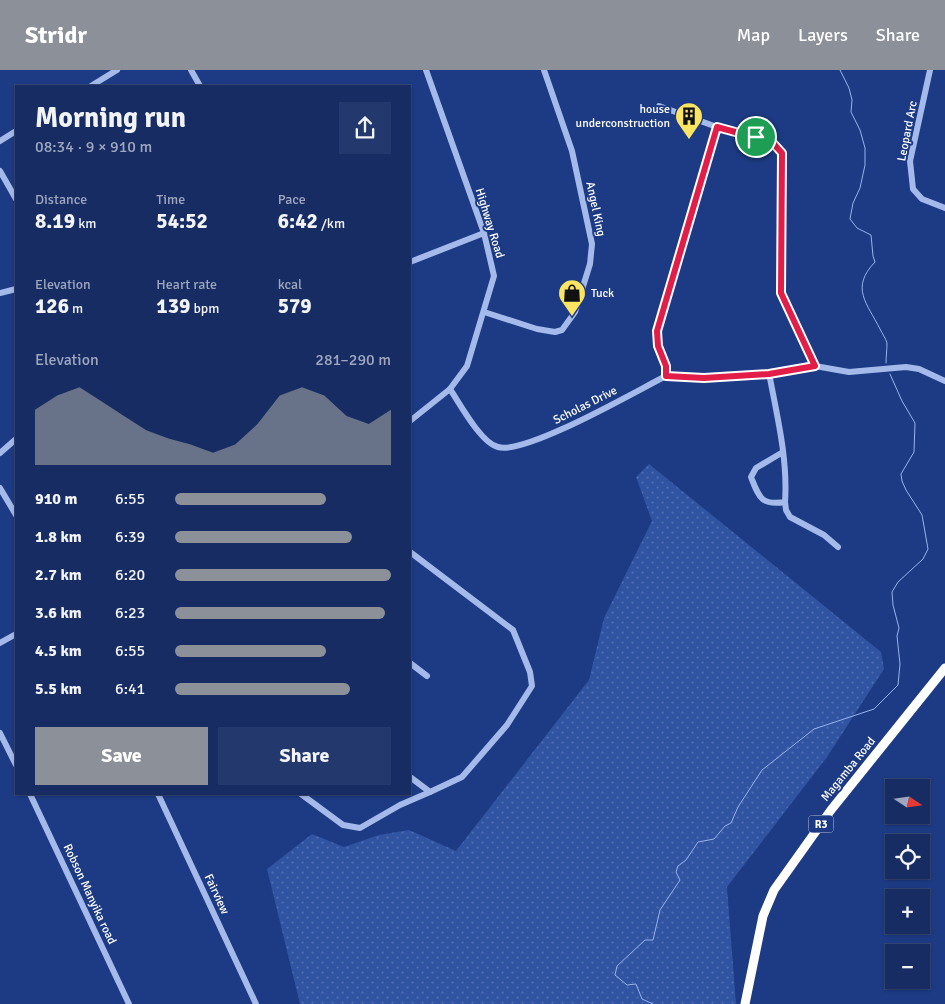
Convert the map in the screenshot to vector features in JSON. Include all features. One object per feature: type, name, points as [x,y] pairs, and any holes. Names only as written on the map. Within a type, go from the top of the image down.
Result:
[{"type":"highway","name":"Magamba Road","points":[[745,1004],[762,916],[774,890],[831,810],[944,674]]},
{"type":"street","points":[[92,85],[117,70]]},
{"type":"street","points":[[191,70],[199,85]]},
{"type":"street","name":"Highway Road","points":[[411,420],[450,389],[466,366],[494,276],[484,233],[426,70]]},
{"type":"street","name":"Angel King","points":[[484,312],[537,329],[555,332],[562,330],[575,312],[590,264],[592,244],[572,151],[544,70]]},
{"type":"street","name":"Leopard Arc","points":[[930,70],[910,161],[913,189],[922,199],[945,208]]},
{"type":"street","points":[[659,106],[717,127],[772,142],[782,153],[781,293],[815,366]]},
{"type":"street","points":[[717,127],[657,331],[658,346],[666,366],[666,376],[704,378],[769,374],[815,366],[849,372],[906,367],[919,369],[945,381]]},
{"type":"street","points":[[0,141],[15,132]]},
{"type":"street","points":[[0,171],[15,197]]},
{"type":"street","points":[[411,262],[484,233]]},
{"type":"street","points":[[0,292],[15,289]]},
{"type":"street","points":[[769,374],[787,479],[786,510],[790,517],[824,535],[838,547]]},
{"type":"street","name":"Scholas Drive","points":[[450,389],[485,440],[498,448],[512,448],[546,437],[666,376]]},
{"type":"street","points":[[0,454],[15,440]]},
{"type":"street","points":[[783,452],[756,468],[751,477],[759,497],[773,504],[785,502]]},
{"type":"street","points":[[0,488],[15,513]]},
{"type":"street","points":[[302,795],[343,825],[360,828],[400,805],[462,777],[507,725],[532,686],[530,672],[513,630],[411,553]]},
{"type":"street","points":[[0,643],[15,635]]},
{"type":"street","points":[[411,664],[427,676]]},
{"type":"street","points":[[0,733],[15,762]]},
{"type":"street","points":[[411,778],[430,792]]},
{"type":"street","name":"Robson Manyika road","points":[[30,795],[129,1004]]},
{"type":"street","name":"Fairview","points":[[158,795],[256,1004]]},
{"type":"shaded area","points":[[649,464],[881,652],[884,669],[827,757],[727,887],[736,1004],[300,1004],[267,869],[312,834],[344,847],[379,835],[409,830],[456,851],[589,680],[604,618],[652,521],[636,477]]},
{"type":"waterway","points":[[840,70],[849,88],[852,100],[851,112],[860,130],[865,148],[865,165],[850,219],[857,228],[871,235],[875,262],[863,280],[862,288],[866,303],[887,343],[886,363]]},
{"type":"waterway","points":[[653,1004],[642,999],[636,984],[627,985],[615,975],[617,966],[645,940],[653,940],[660,910],[680,880],[676,872],[678,866],[686,860],[698,842],[714,839],[725,826],[731,823],[738,807],[762,770],[814,729],[874,709],[898,685],[900,664],[897,636],[899,628],[892,592],[898,582],[923,559],[928,549],[922,515],[906,490],[901,474],[914,452],[915,423],[902,401],[890,374]]},
{"type":"place","name":"house underconstruction","points":[[689,140]]},
{"type":"place","name":"Tuck","points":[[572,317]]},
{"type":"route","points":[[717,127],[756,137],[772,142],[782,153],[781,293],[815,366],[769,374],[704,378],[666,376],[666,366],[658,346],[657,331],[717,127]]}]
